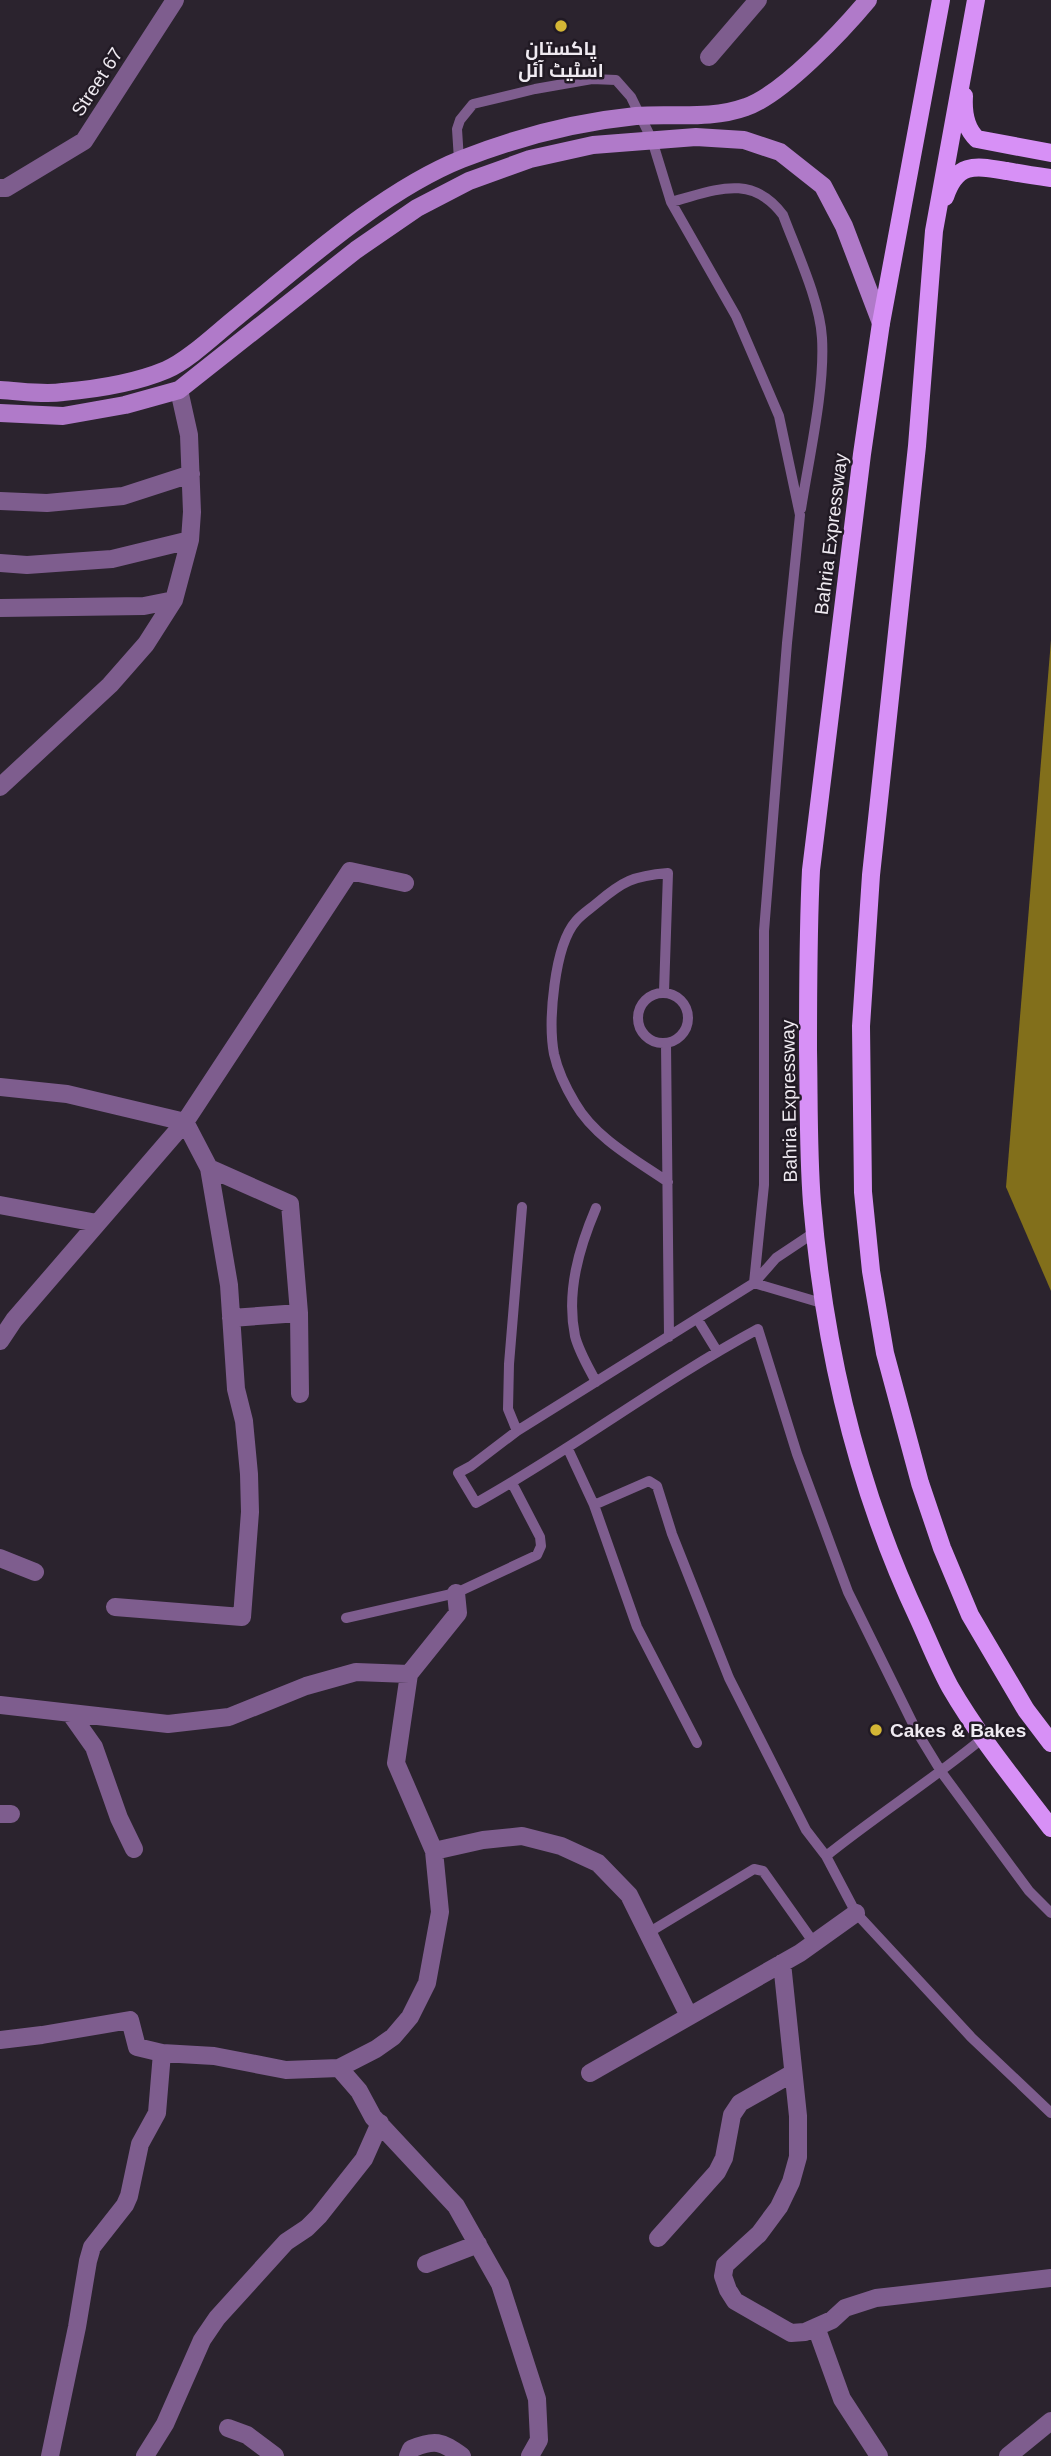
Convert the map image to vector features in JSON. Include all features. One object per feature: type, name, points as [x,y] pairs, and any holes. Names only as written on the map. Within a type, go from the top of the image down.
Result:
[{"type":"main road","points":[[0,390],[61,393],[120,383],[168,369],[342,232],[405,188],[459,160],[523,137],[591,122],[639,116],[708,115],[745,108],[762,100],[786,81],[846,27],[868,0]]},
{"type":"main road","name":"Bahria Expressway","points":[[941,0],[881,323],[862,454],[811,870],[807,938],[809,1130],[816,1232],[825,1304],[846,1414],[871,1504],[899,1578],[949,1685],[983,1738],[1051,1828]]},
{"type":"main road","points":[[976,0],[934,231],[917,446],[865,943],[861,1026],[863,1192],[871,1272],[885,1353],[920,1483],[942,1548],[971,1615],[1026,1710],[1051,1743]]},
{"type":"main road","points":[[967,41],[963,109],[972,136],[982,141],[1051,153]]},
{"type":"main road","points":[[0,413],[63,416],[125,405],[179,390],[356,250],[417,208],[469,181],[542,156],[593,145],[696,137],[744,140],[780,152],[823,186],[844,226],[881,323]]},
{"type":"main road","points":[[934,231],[949,184],[964,170],[979,167],[1051,178]]},
{"type":"street","name":"Street 67","points":[[0,188],[6,188],[84,141],[175,0]]},
{"type":"street","points":[[709,57],[758,0]]},
{"type":"street","points":[[0,787],[110,685],[146,644],[174,600],[190,540],[189,435],[179,390]]},
{"type":"street","points":[[0,501],[47,503],[123,496],[191,474]]},
{"type":"street","points":[[0,563],[27,565],[113,559],[190,540]]},
{"type":"street","points":[[0,608],[145,606],[174,600]]},
{"type":"street","points":[[0,1341],[14,1320],[185,1122],[350,871],[405,883]]},
{"type":"street","points":[[0,1087],[67,1094],[185,1122],[209,1168],[229,1285],[236,1389],[244,1421],[249,1474],[250,1512],[242,1617],[115,1607]]},
{"type":"street","points":[[209,1168],[290,1204],[299,1313],[300,1394]]},
{"type":"street","points":[[0,1205],[97,1223]]},
{"type":"street","points":[[231,1318],[299,1313]]},
{"type":"street","points":[[0,1558],[35,1572]]},
{"type":"street","points":[[0,2040],[131,2020],[137,2048],[162,2053],[214,2056],[286,2070],[339,2068],[393,2037],[410,2017],[427,1983],[440,1912],[433,1851],[396,1763],[409,1674],[458,1613],[456,1593]]},
{"type":"street","points":[[0,1705],[168,1724],[229,1717],[306,1686],[356,1672],[409,1674]]},
{"type":"street","points":[[70,1713],[94,1747],[119,1818],[134,1849]]},
{"type":"street","points":[[433,1851],[483,1840],[522,1836],[561,1846],[598,1863],[629,1895],[689,2015]]},
{"type":"street","points":[[590,2073],[782,1963],[856,1913]]},
{"type":"street","points":[[782,1963],[798,2116],[798,2157],[791,2182],[779,2207],[759,2234],[725,2265],[723,2276],[735,2301],[791,2333],[804,2332],[832,2320],[845,2308],[876,2298],[1051,2278]]},
{"type":"street","points":[[50,2456],[88,2261],[92,2247],[129,2196],[140,2144],[156,2113],[162,2053]]},
{"type":"street","points":[[339,2068],[359,2091],[373,2117],[456,2206],[500,2284],[537,2399],[539,2440],[530,2456]]},
{"type":"street","points":[[658,2238],[718,2172],[724,2158],[732,2115],[740,2102],[793,2073]]},
{"type":"street","points":[[145,2456],[166,2424],[202,2340],[217,2318],[286,2242],[319,2216],[364,2159],[380,2123]]},
{"type":"street","points":[[426,2264],[478,2244]]},
{"type":"street","points":[[816,2327],[842,2399],[879,2456]]},
{"type":"street","points":[[1008,2456],[1051,2421]]},
{"type":"street","points":[[228,2428],[247,2435],[275,2456]]},
{"type":"street","points":[[408,2456],[411,2449],[435,2442],[445,2444],[462,2456]]},
{"type":"lane","points":[[459,160],[457,129],[460,120],[473,104],[592,79],[616,80],[631,97],[652,140],[671,202],[736,316],[779,416],[800,515]]},
{"type":"lane","points":[[671,202],[725,188],[741,187],[756,190],[773,201],[783,215],[818,313],[822,337],[818,393],[800,515],[787,643],[764,930],[764,1185],[754,1283]]},
{"type":"lane","points":[[664,992],[668,873],[645,875],[620,884],[575,922],[561,951],[552,1004],[554,1052],[559,1074],[577,1106],[598,1130],[668,1182]]},
{"type":"lane","points":[[664,992],[677,996],[686,1006],[689,1019],[684,1032],[674,1041],[666,1043],[648,1040],[639,1030],[637,1016],[641,1004],[651,995],[664,992]]},
{"type":"lane","points":[[666,1043],[669,1337]]},
{"type":"lane","points":[[517,1431],[508,1409],[509,1364],[522,1207]]},
{"type":"lane","points":[[596,1208],[579,1255],[574,1278],[572,1312],[576,1339],[596,1382]]},
{"type":"lane","points":[[816,1232],[776,1258],[754,1283],[517,1431],[458,1473],[476,1503],[568,1449],[717,1351],[758,1329],[797,1454],[848,1591],[917,1732],[942,1773],[1028,1891],[1051,1913]]},
{"type":"lane","points":[[754,1283],[825,1304]]},
{"type":"lane","points":[[698,1320],[717,1351]]},
{"type":"lane","points":[[568,1449],[594,1505],[637,1627],[697,1742]]},
{"type":"lane","points":[[594,1505],[649,1481],[657,1486],[672,1535],[729,1678],[806,1830],[826,1856],[856,1913],[971,2037],[1051,2113]]},
{"type":"lane","points":[[346,1618],[456,1593],[537,1555],[541,1546],[540,1536],[512,1483]]},
{"type":"lane","points":[[826,1856],[854,1833],[942,1773],[983,1738]]},
{"type":"lane","points":[[648,1933],[754,1869],[763,1871],[814,1943]]},
{"type":"shaded area","points":[[1051,640],[1051,1291],[1006,1187]]},
{"type":"place","name":"پاکستان اسٹیٹ آئل","points":[[561,26]]},
{"type":"place","name":"Cakes & Bakes","points":[[876,1730]]}]
